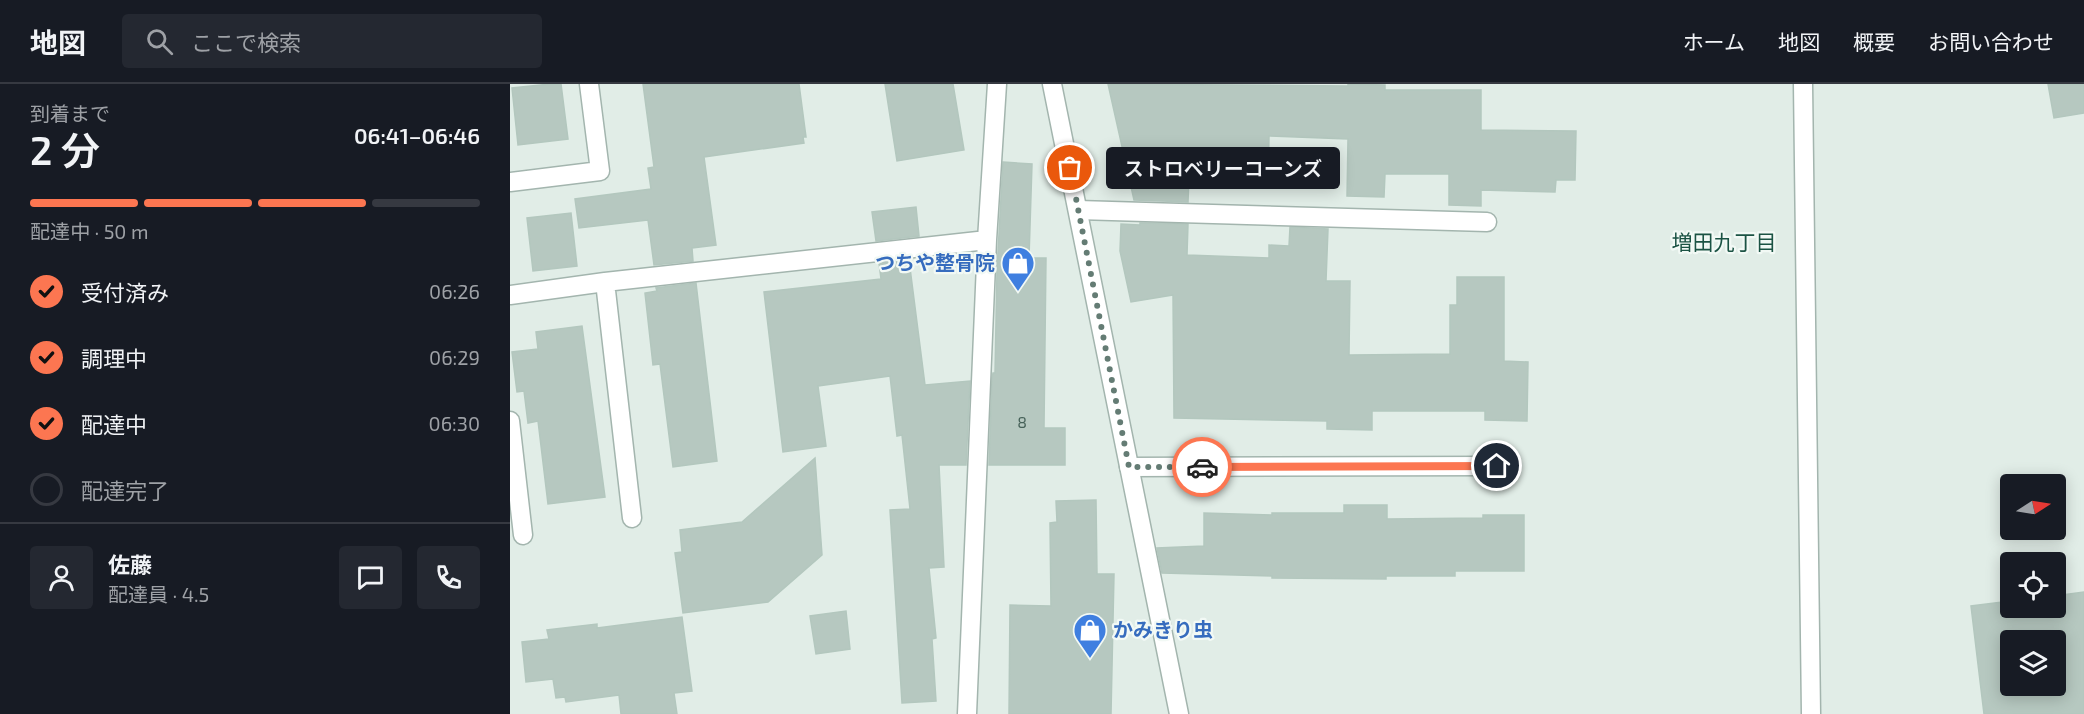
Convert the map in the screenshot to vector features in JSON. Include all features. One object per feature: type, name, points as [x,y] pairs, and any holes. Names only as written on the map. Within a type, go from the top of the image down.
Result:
[{"type":"street","points":[[510,182],[600,171],[589,84]]},
{"type":"street","points":[[967,714],[987,240],[997,84]]},
{"type":"street","points":[[1052,84],[1179,714]]},
{"type":"street","points":[[1803,84],[1810,714]]},
{"type":"street","points":[[1078,210],[1488,222]]},
{"type":"street","points":[[510,295],[605,282],[987,240]]},
{"type":"street","points":[[605,282],[632,518]]},
{"type":"street","points":[[510,421],[523,535]]},
{"type":"street","points":[[1129,467],[1497,466]]},
{"type":"building","points":[[561,84],[568,139],[518,145],[512,88]]},
{"type":"building","points":[[643,84],[799,84],[806,137],[803,137],[804,143],[704,157],[716,245],[692,248],[693,261],[654,265],[648,220],[579,228],[575,199],[651,189],[648,168],[654,167]]},
{"type":"building","points":[[885,84],[953,84],[964,150],[897,161]]},
{"type":"building","points":[[1108,84],[1348,86],[1348,84],[1385,85],[1385,90],[1481,90],[1481,130],[1576,131],[1575,180],[1556,180],[1555,192],[1481,190],[1481,206],[1449,205],[1449,174],[1385,174],[1384,197],[1347,196],[1348,139],[1269,136],[1268,180],[1189,178],[1188,202],[1134,200]]},
{"type":"building","points":[[2048,84],[2084,84],[2084,113],[2054,118]]},
{"type":"building","points":[[1003,162],[1032,164],[1029,258],[1046,258],[1044,428],[1065,428],[1065,465],[989,465]]},
{"type":"building","points":[[916,207],[919,236],[876,241],[872,212]]},
{"type":"building","points":[[571,213],[577,266],[533,271],[527,218]]},
{"type":"building","points":[[1140,223],[1188,224],[1187,255],[1269,258],[1269,245],[1289,246],[1290,227],[1328,229],[1326,281],[1350,281],[1349,355],[1450,354],[1450,305],[1457,305],[1457,277],[1504,277],[1504,361],[1528,362],[1527,421],[1485,420],[1485,411],[1372,411],[1372,430],[1327,429],[1327,421],[1174,418],[1173,295],[1131,302],[1120,251],[1121,224],[1140,225]]},
{"type":"building","points":[[909,260],[925,385],[970,381],[966,465],[939,465],[944,567],[929,568],[936,638],[932,639],[936,701],[902,703],[890,510],[910,509],[902,435],[897,436],[890,376],[818,386],[826,446],[783,452],[764,292],[881,279],[879,263]]},
{"type":"building","points":[[696,283],[717,461],[673,467],[660,364],[653,365],[645,293],[657,291],[656,288]]},
{"type":"building","points":[[582,326],[605,497],[548,504],[538,421],[528,423],[524,391],[517,392],[512,352],[538,349],[536,332]]},
{"type":"building","points":[[815,458],[822,555],[768,602],[683,613],[675,553],[682,552],[680,530],[742,522]]},
{"type":"building","points":[[1096,500],[1097,574],[1114,574],[1111,714],[1009,714],[1010,605],[1051,606],[1050,523],[1057,522],[1056,501]]},
{"type":"building","points":[[1344,505],[1387,505],[1387,519],[1483,518],[1483,515],[1524,515],[1524,571],[1455,571],[1455,576],[1386,576],[1386,579],[1272,578],[1272,576],[1162,573],[1157,548],[1204,546],[1204,513],[1272,515],[1272,513],[1344,513]]},
{"type":"building","points":[[2084,592],[2084,714],[1984,714],[1971,606],[2000,602],[2000,618],[2066,618],[2066,594]]},
{"type":"building","points":[[846,611],[850,649],[816,654],[810,616]]},
{"type":"building","points":[[682,617],[692,691],[674,693],[677,714],[621,714],[619,695],[566,702],[565,697],[556,698],[553,679],[526,682],[522,642],[549,639],[547,630],[597,624],[597,628]]},
{"type":"way so far","points":[[1070,168],[1129,467],[1202,467]]},
{"type":"place","name":"ストロベリーコーンズ","points":[[1070,168]]},
{"type":"place","name":"つちや整骨院","points":[[1018,292]]},
{"type":"place","name":"かみきり虫","points":[[1090,659]]},
{"type":"district","name":"増田九丁目","points":[[1724,243]]},
{"type":"route","points":[[1202,467],[1497,466]]}]
